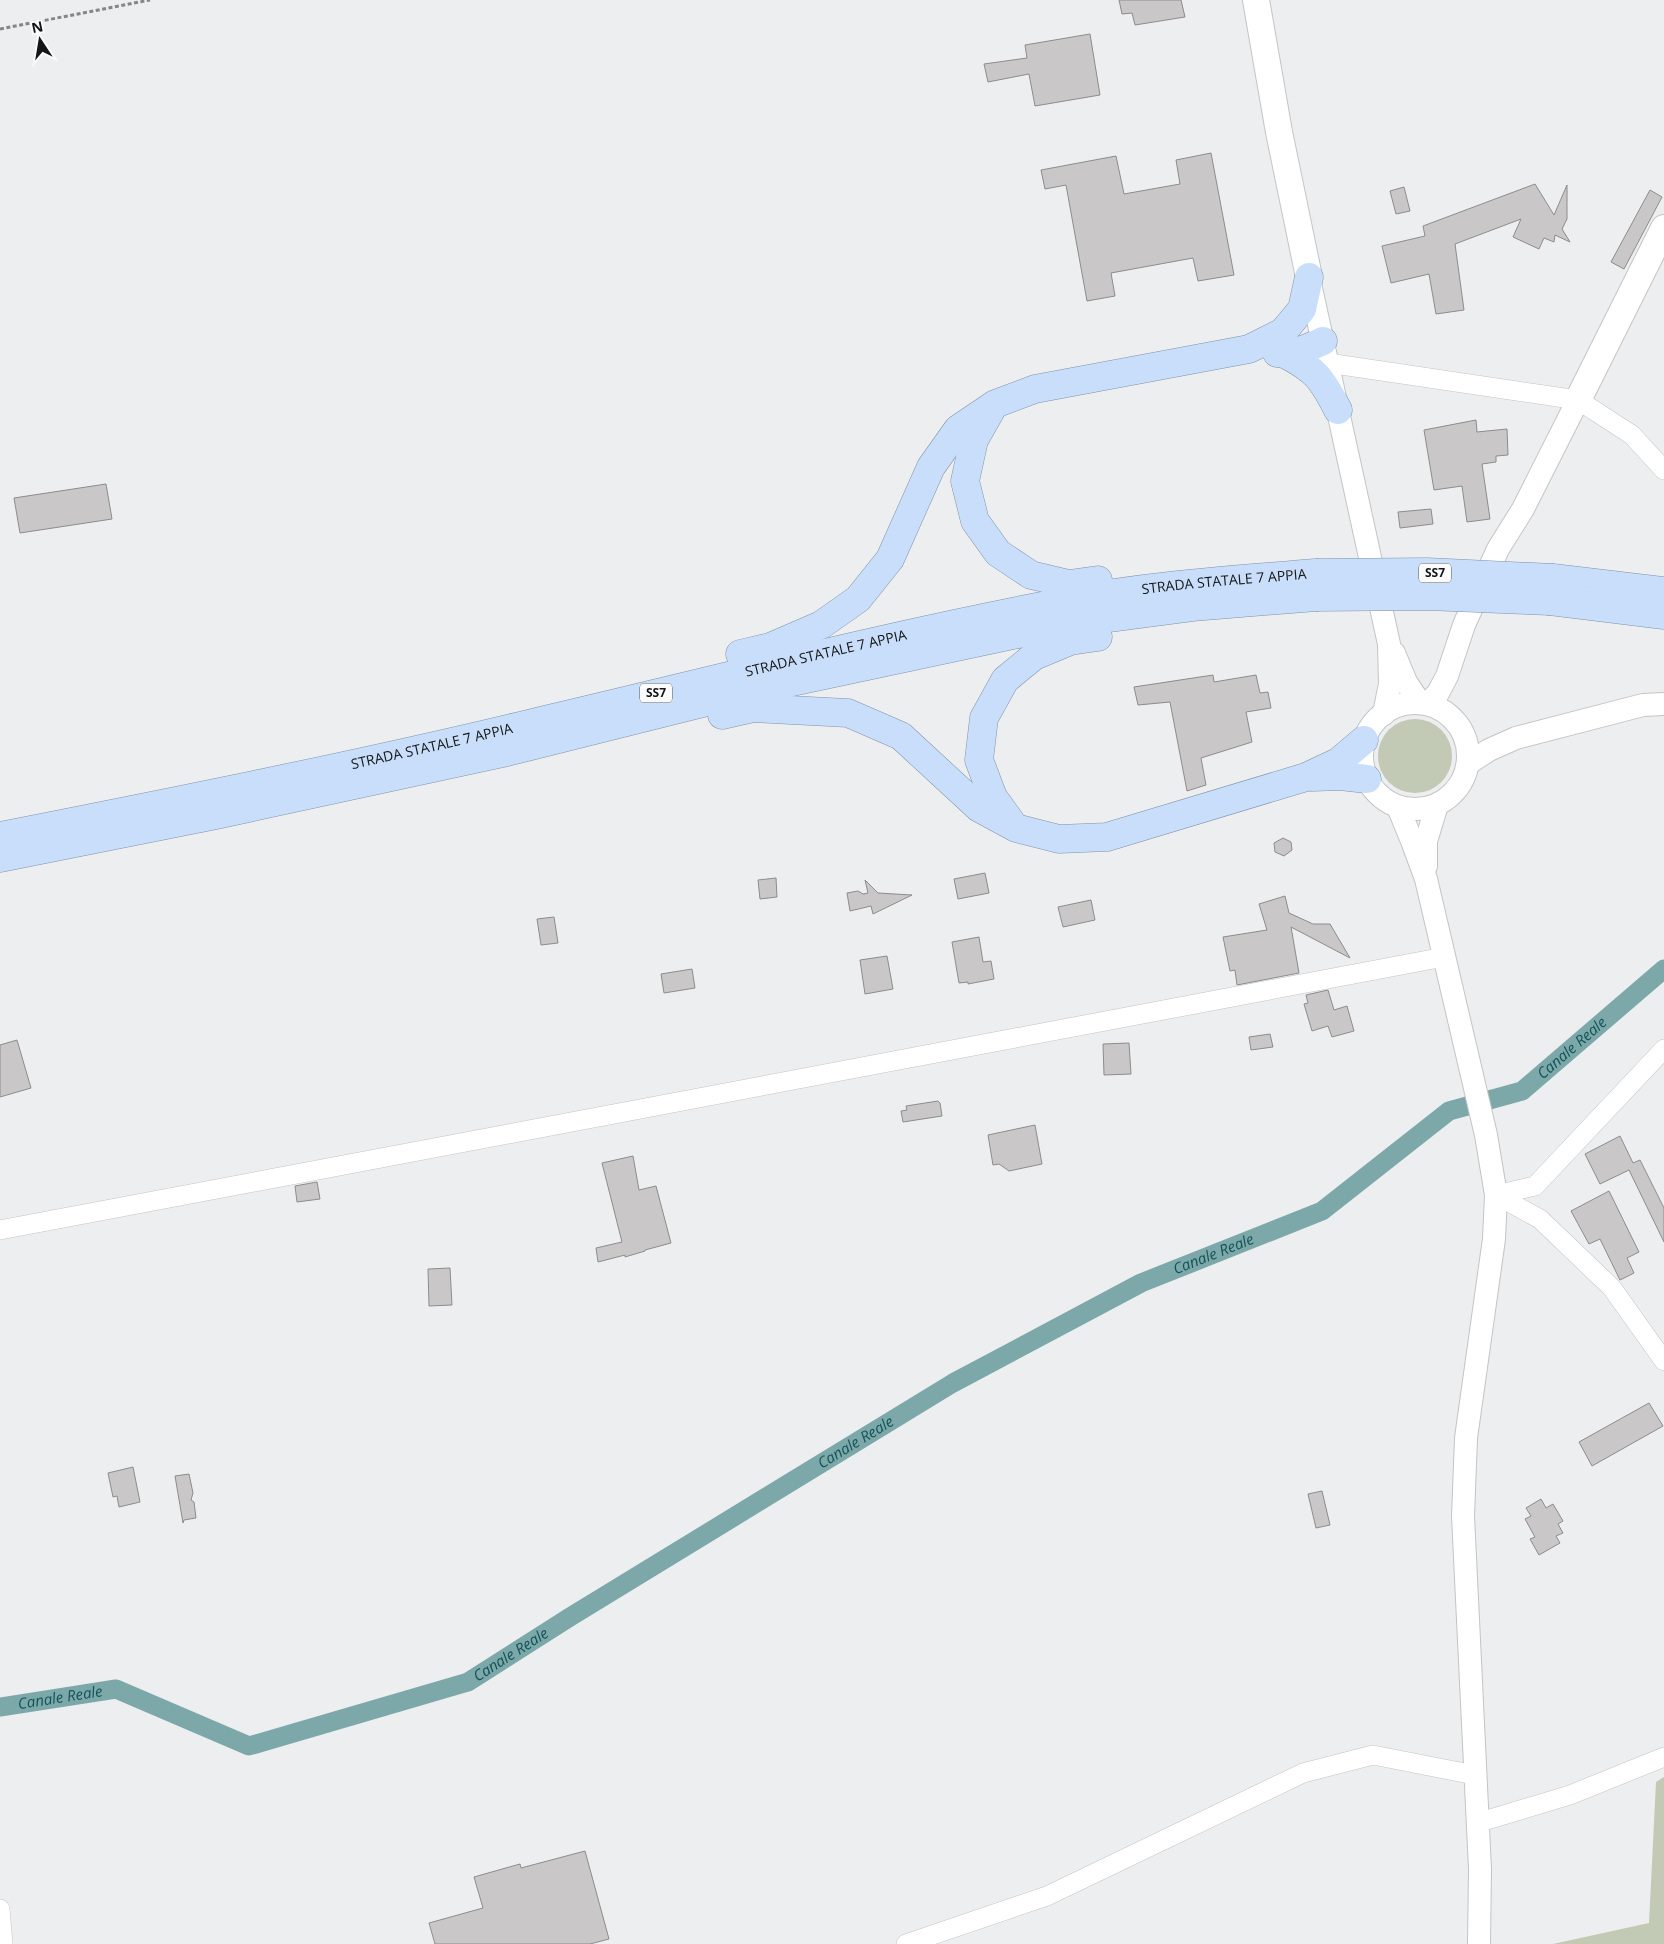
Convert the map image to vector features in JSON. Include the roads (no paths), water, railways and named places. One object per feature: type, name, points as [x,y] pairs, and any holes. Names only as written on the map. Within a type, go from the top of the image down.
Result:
[{"type":"highway","points":[[1309,277],[1302,309],[1305,351],[1338,410]]},
{"type":"highway","points":[[527,725],[612,687],[770,647],[822,625],[858,599],[890,559],[931,467],[958,429],[995,404],[1035,389],[1249,349],[1305,351]]},
{"type":"highway","points":[[995,404],[974,440],[965,481],[976,520],[998,553],[1031,575],[1069,584],[1190,567],[1316,585]]},
{"type":"highway","name":"STRADA STATALE 7 APPIA","points":[[0,836],[212,794],[527,725],[764,666],[1070,600],[1190,583],[1316,585],[1427,596],[1552,590],[1664,591]]},
{"type":"highway","points":[[1016,828],[993,797],[979,760],[984,718],[1005,680],[1034,656],[1070,641],[1193,624],[1316,585]]},
{"type":"highway","name":"STRADA STATALE 7 APPIA","points":[[0,858],[216,815],[507,752],[759,689],[1070,623],[1192,606],[1316,585]]},
{"type":"highway","name":"STRADA STATALE 7 APPIA","points":[[1552,590],[1664,614]]},
{"type":"highway","points":[[507,752],[598,745],[753,708],[848,713],[901,736],[979,808],[1016,828],[1060,839],[1107,837],[1306,778],[1338,762],[1364,740]]},
{"type":"highway","points":[[1306,778],[1340,776],[1367,779]]},
{"type":"main road","points":[[1256,0],[1279,132],[1309,277]]},
{"type":"main road","points":[[1578,400],[1664,228]]},
{"type":"street","points":[[1309,277],[1305,351],[1578,400],[1632,435],[1664,470]]},
{"type":"street","points":[[1447,676],[1453,719],[1465,737],[1468,749],[1469,762],[1463,780],[1452,795],[1437,805],[1411,810],[1398,807],[1385,801],[1367,779],[1362,760],[1364,740],[1372,725],[1384,714],[1401,706],[1424,704],[1438,694],[1447,676],[1464,625],[1498,549],[1523,509],[1578,400]]},
{"type":"street","points":[[1338,410],[1389,644],[1390,684],[1384,714]]},
{"type":"street","points":[[1389,644],[1406,682],[1424,704],[1486,738],[1516,738]]},
{"type":"street","points":[[1469,762],[1489,750],[1516,738],[1643,705],[1664,704]]},
{"type":"street","points":[[1426,879],[1426,841],[1437,805]]},
{"type":"street","points":[[1398,807],[1426,879],[1486,1135],[1496,1195],[1494,1239],[1466,1438],[1463,1525],[1480,1869],[1479,1944]]},
{"type":"street","points":[[0,1230],[1444,958]]},
{"type":"street","points":[[1496,1195],[1535,1186],[1664,1048]]},
{"type":"street","points":[[1496,1195],[1540,1219],[1612,1288],[1664,1361]]},
{"type":"street","points":[[906,1944],[1047,1896],[1303,1773],[1373,1754],[1475,1775]]},
{"type":"street","points":[[1478,1823],[1570,1795],[1664,1757]]},
{"type":"street","points":[[0,1909],[3,1944]]},
{"type":"waterway","name":"Canale Reale","points":[[0,1707],[116,1689],[249,1746],[468,1682],[570,1617],[953,1383],[1141,1283],[1322,1211],[1449,1111],[1522,1091],[1664,969]]}]
